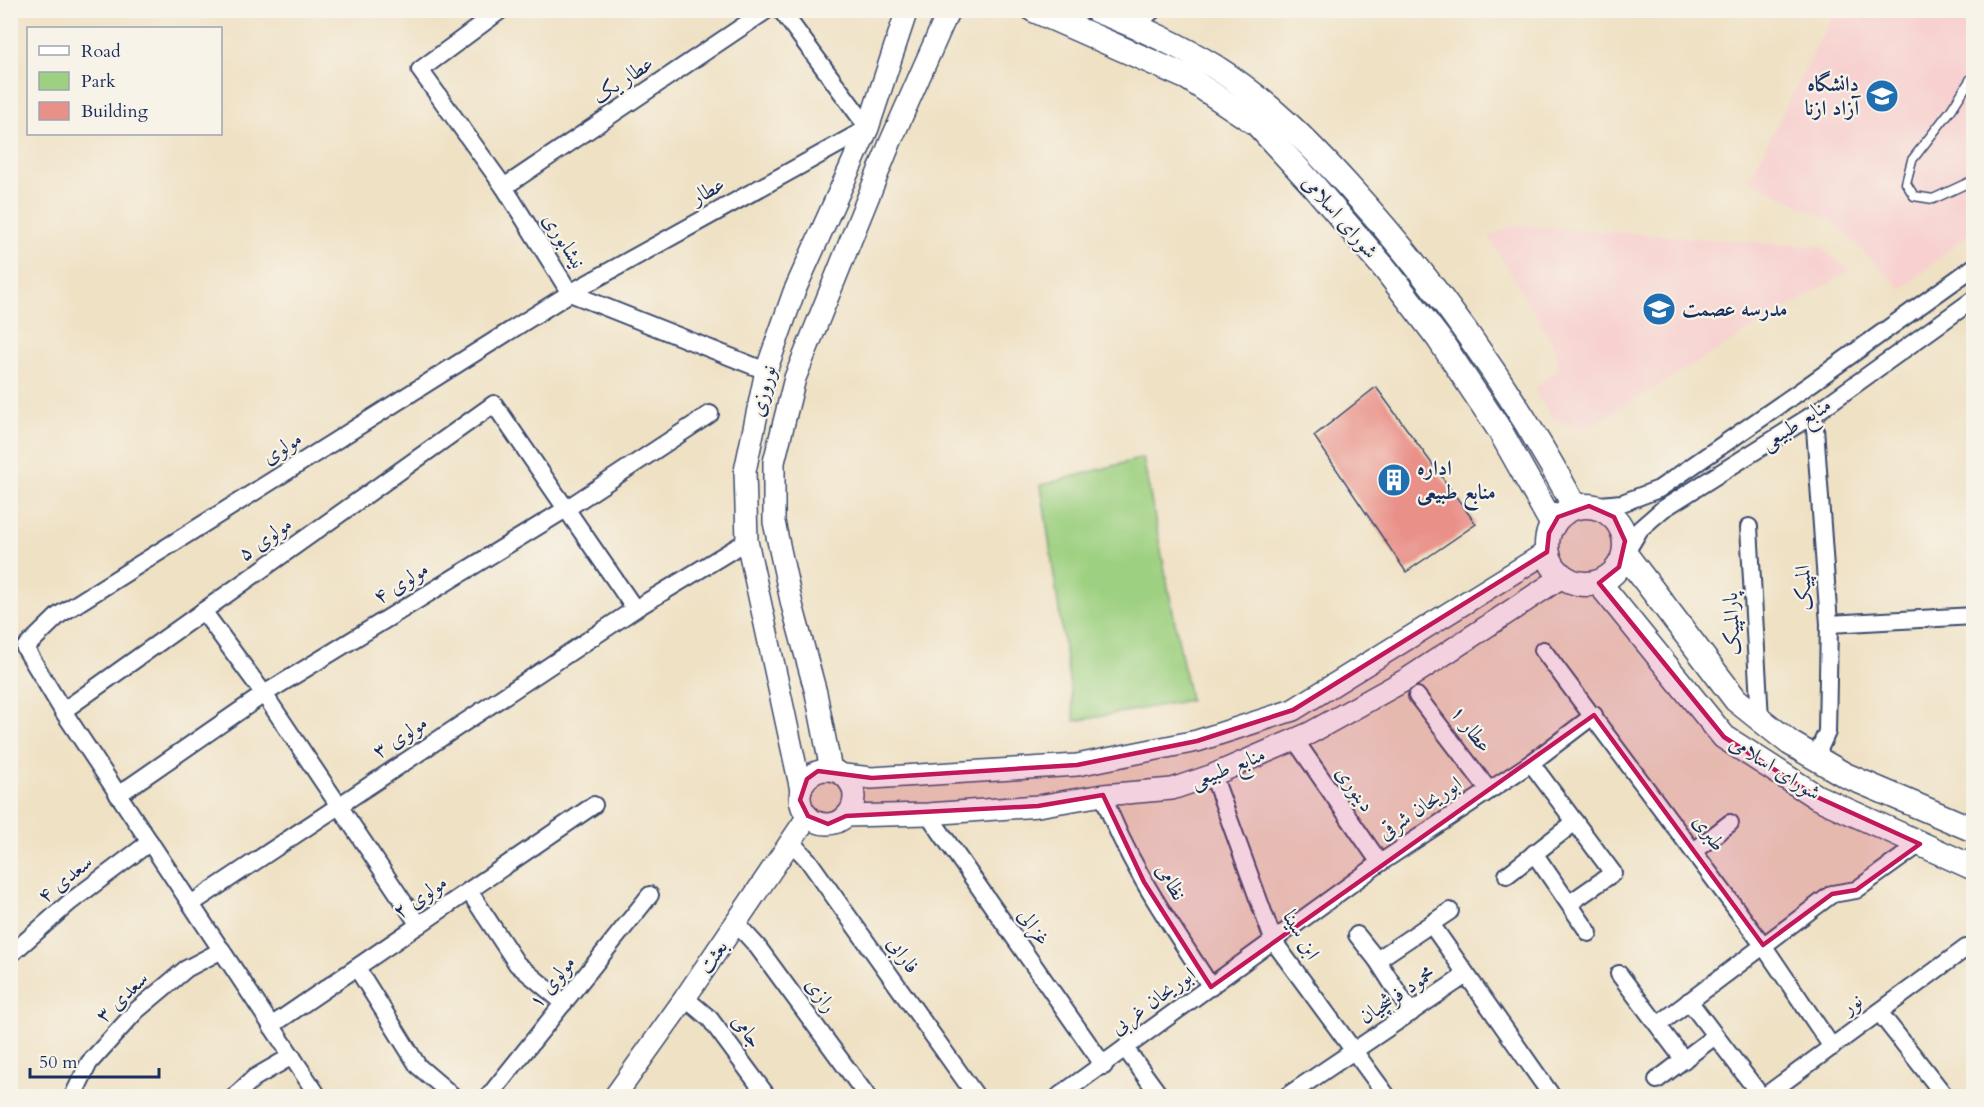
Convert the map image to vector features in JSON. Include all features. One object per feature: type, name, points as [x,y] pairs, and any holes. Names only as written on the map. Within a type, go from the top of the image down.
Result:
[{"type":"main road","name":"شورای اسلامی","points":[[1034,10],[1188,78],[1257,124],[1386,270],[1439,339],[1499,429],[1552,525]]},
{"type":"main road","name":"شورای اسلامی","points":[[1096,10],[1144,18],[1259,99],[1304,137],[1383,225],[1468,333],[1582,506]]},
{"type":"main road","points":[[1582,506],[1602,509],[1614,517],[1622,528],[1625,541],[1624,554],[1619,567],[1599,583],[1574,583],[1562,577],[1550,561],[1548,552],[1547,543],[1552,525],[1558,517],[1582,506]]},
{"type":"main road","name":"شورای اسلامی","points":[[1624,554],[1723,685],[1736,700],[1760,719],[1790,742],[1845,775],[1974,830]]},
{"type":"main road","name":"شورای اسلامی","points":[[1599,583],[1724,737],[1817,797],[1974,868]]},
{"type":"street","name":"نیشابوری","points":[[501,10],[420,70],[504,187],[570,293],[766,371]]},
{"type":"street","name":"عطار یک","points":[[504,187],[767,10]]},
{"type":"street","points":[[781,10],[868,128]]},
{"type":"street","name":"نوروزی","points":[[801,790],[747,541],[745,471],[766,371],[795,292],[868,128],[907,10]]},
{"type":"street","name":"نوروزی","points":[[838,772],[792,605],[774,522],[774,462],[795,378],[886,153],[949,10]]},
{"type":"street","name":"عطار","points":[[570,293],[868,128]]},
{"type":"street","name":"منابع طبیعی","points":[[1582,506],[1622,503],[1659,489],[1974,267]]},
{"type":"street","name":"مولوی","points":[[17,647],[59,615],[570,293]]},
{"type":"street","name":"منابع طبیعی","points":[[1624,554],[1640,529],[1664,508],[1814,414],[1974,299]]},
{"type":"street","name":"مولوی ۵","points":[[63,711],[494,404],[566,508]]},
{"type":"street","name":"مولوی ۴","points":[[118,795],[264,694],[566,508],[710,414]]},
{"type":"street","name":"المپیک","points":[[1814,414],[1829,624],[1827,732],[1815,758]]},
{"type":"street","points":[[566,508],[634,609]]},
{"type":"street","name":"پارالمپیک","points":[[1749,528],[1760,719]]},
{"type":"street","name":"مولوی ۳","points":[[191,904],[634,609],[747,541]]},
{"type":"street","name":"منابع طبیعی","points":[[838,772],[872,778],[1077,765],[1208,737],[1293,710],[1548,552]]},
{"type":"street","name":"منابع طبیعی","points":[[846,816],[928,814],[1038,806],[1103,795],[1172,789],[1213,776],[1295,740],[1407,679],[1562,577]]},
{"type":"street","points":[[203,611],[264,694],[419,926]]},
{"type":"street","points":[[1829,624],[1974,616]]},
{"type":"street","points":[[17,647],[63,711],[318,1096]]},
{"type":"street","name":"طبری","points":[[1544,650],[1763,945],[1832,1047]]},
{"type":"street","name":"عطار ۱","points":[[1417,696],[1488,789]]},
{"type":"street","name":"ابوریحان شرقی","points":[[1274,942],[1380,863],[1488,789],[1531,763],[1594,715]]},
{"type":"street","name":"دینوری","points":[[1295,740],[1380,863]]},
{"type":"street","points":[[1531,763],[1613,873],[1570,903]]},
{"type":"street","points":[[838,772],[851,784],[855,795],[853,806],[838,822],[828,824],[808,816],[800,800],[801,790],[807,778],[813,775],[838,772]]},
{"type":"street","name":"ابن سینا","points":[[1213,776],[1274,942],[1387,1096]]},
{"type":"street","name":"نظامی","points":[[1103,795],[1114,825],[1144,882],[1211,987]]},
{"type":"street","name":"مولوی ۲","points":[[271,1026],[594,805]]},
{"type":"street","name":"غزالی","points":[[928,814],[1104,1066]]},
{"type":"street","name":"بعثت","points":[[615,1096],[685,998],[808,816]]},
{"type":"street","points":[[1507,875],[1575,822]]},
{"type":"street","points":[[1694,850],[1730,823]]},
{"type":"street","name":"سعدی ۴","points":[[10,955],[70,902],[150,842]]},
{"type":"street","name":"فارابی","points":[[790,842],[807,860],[976,1096]]},
{"type":"street","points":[[1658,1025],[1832,894],[1856,890],[1920,844]]},
{"type":"street","points":[[1534,853],[1589,933]]},
{"type":"street","points":[[469,891],[517,964],[564,1003]]},
{"type":"street","name":"مولوی ۱","points":[[489,1096],[650,895]]},
{"type":"street","points":[[1377,960],[1450,911]]},
{"type":"street","name":"رازی","points":[[736,923],[757,946],[867,1096]]},
{"type":"street","points":[[1431,924],[1550,1096]]},
{"type":"street","points":[[1357,935],[1377,960],[1411,1013]]},
{"type":"street","name":"ابوریحان غربی","points":[[1059,1096],[1104,1066],[1125,1048],[1274,942]]},
{"type":"street","name":"نور","points":[[1763,1096],[1966,948]]},
{"type":"street","name":"سعدی ۳","points":[[73,1096],[89,1064],[137,1010],[186,969],[222,950]]},
{"type":"street","points":[[357,968],[418,1066],[453,1096]]},
{"type":"street","points":[[1619,974],[1684,1060]]},
{"type":"street","name":"محمود فرشچیان","points":[[1287,1096],[1466,975]]},
{"type":"street","name":"جامی","points":[[685,998],[710,1019],[767,1096]]},
{"type":"street","points":[[1689,1001],[1763,1096]]},
{"type":"street","points":[[1879,1012],[1945,1096]]},
{"type":"street","points":[[1657,1080],[1715,1036]]},
{"type":"street","points":[[1125,1048],[1160,1096]]},
{"type":"street","points":[[235,1096],[254,1078],[292,1056]]},
{"type":"lane","points":[[1974,74],[1951,110],[1912,160],[1906,183],[1914,196],[1933,200],[1974,180]]},
{"type":"highlighted area","points":[[1589,506],[1614,517],[1625,541],[1619,567],[1599,583],[1724,737],[1817,797],[1920,844],[1856,890],[1832,894],[1763,945],[1594,715],[1211,987],[1144,882],[1103,795],[1038,806],[846,816],[828,824],[808,816],[800,800],[807,779],[818,771],[872,778],[1077,765],[1197,741],[1293,710],[1547,552],[1549,533],[1558,517]]},
{"type":"shaded area","name":"دانشگاه آزاد ازنا","points":[[1835,11],[1973,11],[1973,230],[1902,289],[1832,221],[1749,180]]},
{"type":"shaded area","name":"مدرسه عصمت","points":[[1515,225],[1821,247],[1850,270],[1586,429],[1554,420],[1534,390],[1557,368],[1555,348],[1489,237]]},
{"type":"green space","points":[[1143,458],[1190,700],[1075,721],[1041,485]]},
{"type":"building","name":"اداره منابع طبیعی","points":[[1376,387],[1476,524],[1406,572],[1314,436]]},
{"type":"place","name":"دانشگاه آزاد ازنا","points":[[1882,96]]},
{"type":"place","name":"مدرسه عصمت","points":[[1659,309]]},
{"type":"place","name":"اداره منابع طبیعی","points":[[1394,480]]}]
